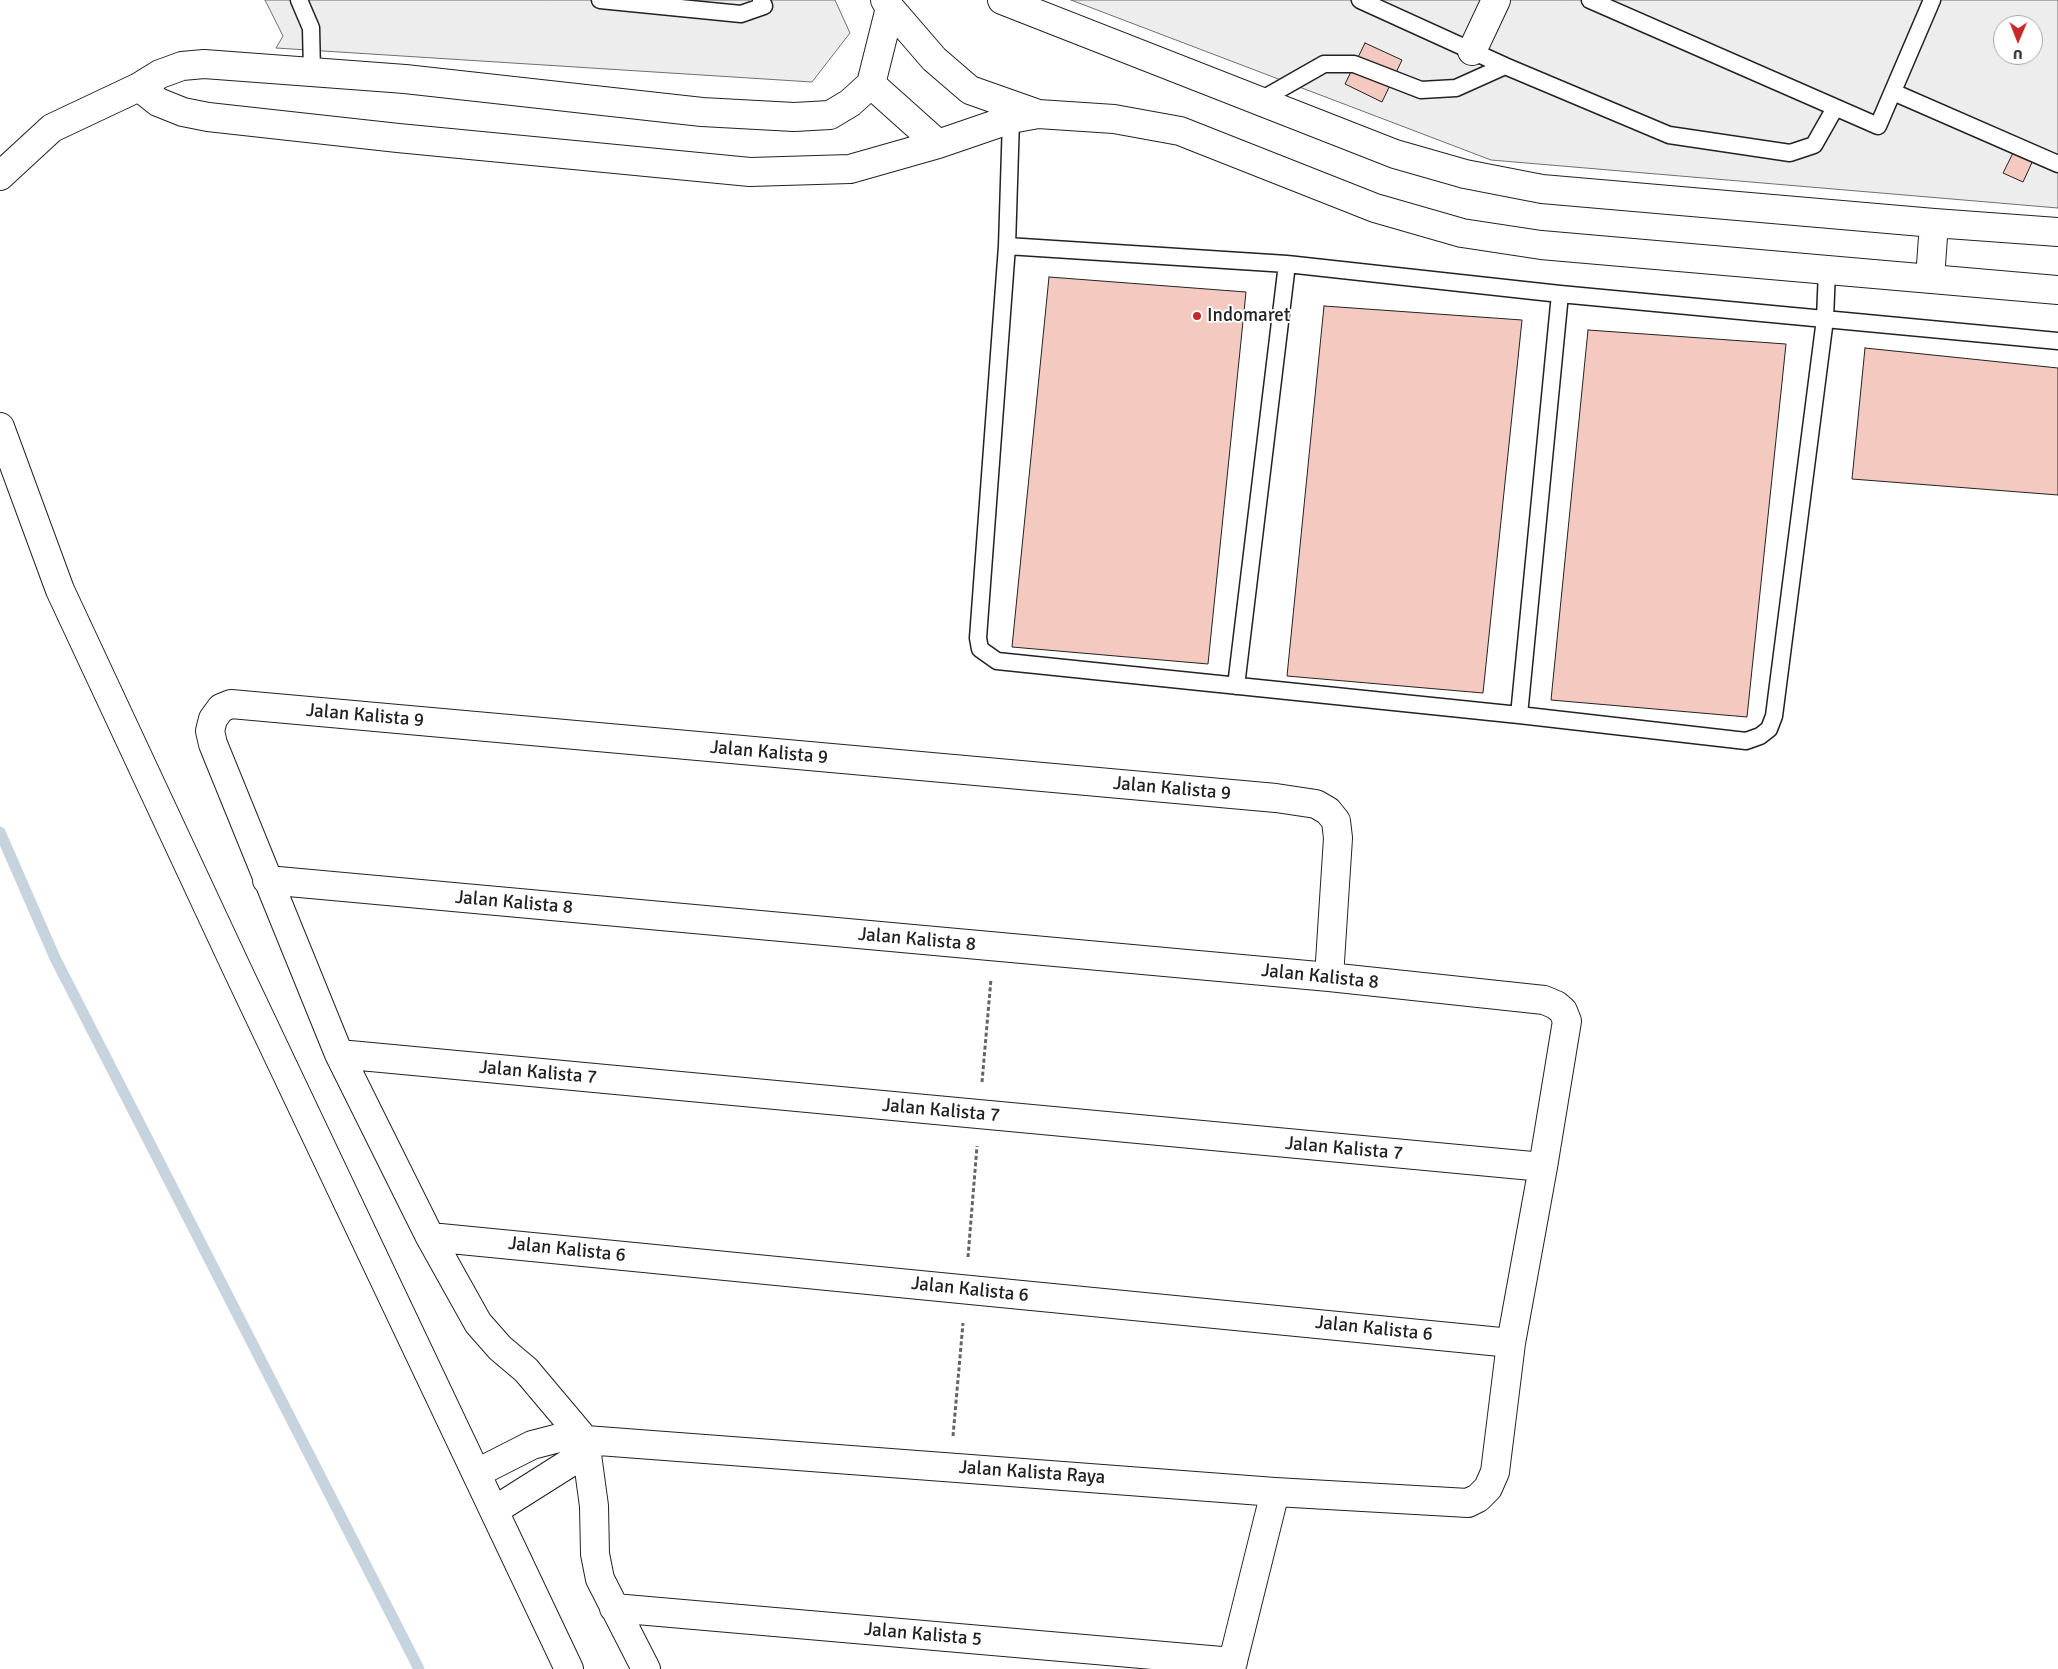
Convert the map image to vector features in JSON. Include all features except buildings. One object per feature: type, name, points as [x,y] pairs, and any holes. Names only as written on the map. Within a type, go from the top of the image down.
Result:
[{"type":"street","points":[[1002,0],[1395,154],[1465,174],[1542,189],[1934,224],[2058,232]]},
{"type":"street","points":[[1472,51],[1496,0]]},
{"type":"street","points":[[0,176],[52,128],[139,87],[160,74],[182,66],[204,64],[424,81],[702,112],[794,117],[830,115],[850,103],[871,84],[888,4]]},
{"type":"street","points":[[888,4],[934,59],[970,90],[1038,114]]},
{"type":"street","points":[[871,84],[938,144]]},
{"type":"street","points":[[139,87],[158,102],[183,112],[208,117],[398,138],[750,172],[850,169],[938,144],[1011,119],[1038,114],[1114,119],[1180,131],[1375,208],[1462,233],[1541,245],[2058,290]]},
{"type":"street","points":[[1930,279],[1934,224]]},
{"type":"street","points":[[0,426],[60,590],[232,958],[570,1669]]},
{"type":"street","name":"Jalan Kalista 9","points":[[267,880],[213,744],[210,731],[213,719],[221,708],[231,704],[1276,798],[1316,804],[1328,811],[1336,821],[1338,838],[1329,977]]},
{"type":"street","points":[[267,880],[339,1054],[430,1237],[478,1323],[500,1348],[526,1370],[585,1440],[594,1506],[595,1554],[600,1579],[646,1669]]},
{"type":"street","name":"Jalan Kalista 8","points":[[267,880],[1329,977],[1544,1000],[1556,1005],[1563,1011],[1567,1021],[1567,1030],[1543,1167]]},
{"type":"street","name":"Jalan Kalista 7","points":[[339,1054],[1543,1167]]},
{"type":"street","points":[[1510,1343],[1543,1167]]},
{"type":"street","name":"Jalan Kalista 6","points":[[430,1237],[1510,1343]]},
{"type":"street","name":"Jalan Kalista Raya","points":[[477,1473],[532,1445],[559,1438],[1275,1492],[1468,1503],[1478,1498],[1488,1488],[1495,1472],[1510,1343]]},
{"type":"street","points":[[495,1510],[571,1462],[585,1440]]},
{"type":"street","points":[[1232,1666],[1275,1492]]},
{"type":"street","name":"Jalan Kalista 5","points":[[614,1608],[1232,1666]]},
{"type":"lane","points":[[299,0],[311,28],[312,72]]},
{"type":"lane","points":[[600,0],[741,14],[764,6],[762,0]]},
{"type":"lane","points":[[1360,0],[1505,66],[1669,135],[1790,153],[1814,145],[1835,108]]},
{"type":"lane","points":[[1590,0],[1878,126],[1932,0]]},
{"type":"lane","points":[[1259,101],[1324,64],[1354,64],[1421,90],[1456,88],[1505,66]]},
{"type":"lane","points":[[1893,92],[2058,164]]},
{"type":"lane","points":[[1011,119],[1007,246],[978,638],[980,649],[998,661],[1008,663],[1519,715],[1746,741],[1760,736],[1769,729],[1774,716],[1825,319],[1827,270]]},
{"type":"lane","points":[[1007,246],[1286,264],[1560,294],[2058,341]]},
{"type":"lane","points":[[1236,686],[1286,264]]},
{"type":"lane","points":[[1519,715],[1560,294]]},
{"type":"path","points":[[951,1467],[994,947]]},
{"type":"shaded area","points":[[265,0],[835,0],[850,33],[812,82],[276,48],[283,36]]},
{"type":"shaded area","points":[[1071,0],[2058,0],[2058,208],[1491,160]]},
{"type":"waterway","points":[[0,832],[55,958],[419,1669]]},
{"type":"place","name":"Indomaret","points":[[1197,316]]}]
